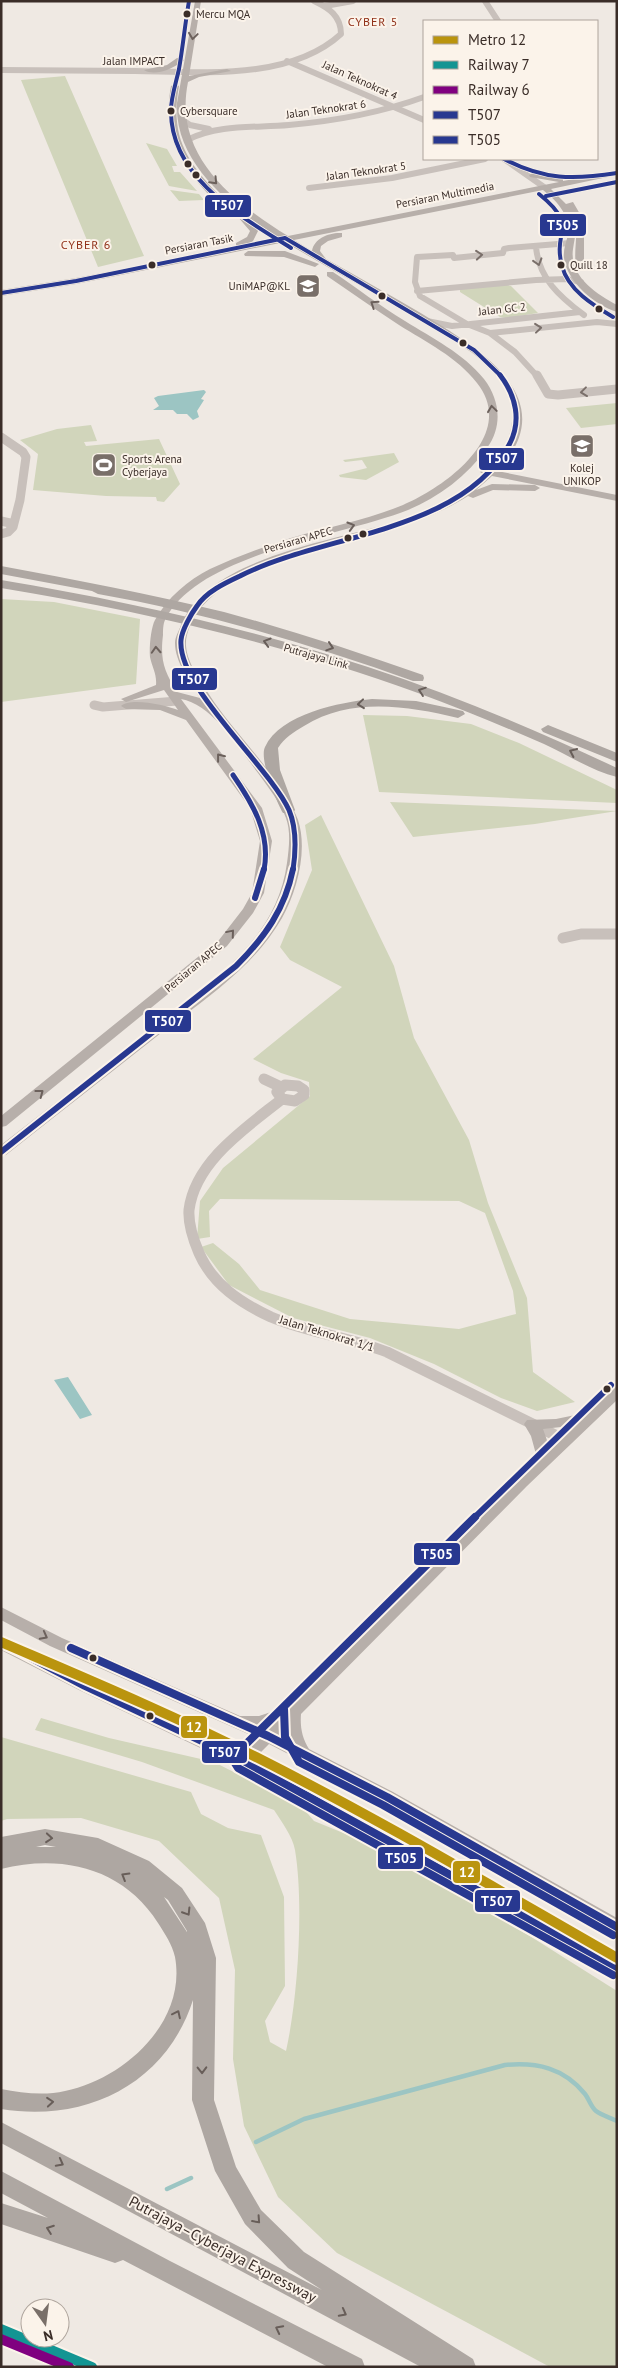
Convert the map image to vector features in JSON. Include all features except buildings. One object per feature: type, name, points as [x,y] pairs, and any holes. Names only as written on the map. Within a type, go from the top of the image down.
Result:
[{"type":"highway","points":[[1,570],[75,582],[137,601]]},
{"type":"highway","name":"Putrajaya Link","points":[[3,583],[216,613],[357,656],[463,694],[617,758]]},
{"type":"highway","name":"Putrajaya Link","points":[[137,601],[209,626],[345,664],[480,712],[617,772]]},
{"type":"highway","points":[[288,810],[270,759],[272,746],[296,725],[326,711],[357,704],[391,702],[436,708],[528,732]]},
{"type":"highway","points":[[1,1845],[44,1837],[98,1846],[142,1867],[175,1894],[197,1928],[205,1958],[203,2100],[211,2130],[226,2171],[253,2217],[296,2260],[464,2367]]},
{"type":"highway","points":[[1,1861],[48,1855],[87,1859],[124,1874],[152,1894],[180,1939],[186,1980],[183,2001],[174,2020],[158,2046],[134,2071],[103,2087],[66,2101],[30,2104],[1,2099]]},
{"type":"highway","name":"Putrajaya–Cyberjaya Expressway","points":[[1,2132],[445,2367]]},
{"type":"highway","points":[[1,2180],[162,2269],[353,2367]]},
{"type":"highway","points":[[1,2213],[162,2269]]},
{"type":"main road","name":"Persiaran APEC","points":[[189,1],[180,60],[183,73],[181,119],[187,140],[211,178],[251,215],[284,241]]},
{"type":"main road","name":"Persiaran APEC","points":[[1,1123],[48,1087],[223,943],[249,910],[258,893],[264,864],[266,841],[256,808],[189,717],[179,698],[162,677],[154,647],[161,619],[168,607],[194,583],[214,570],[247,556],[372,520],[411,505],[458,475],[477,457],[488,439],[493,426],[492,403],[486,388],[470,370],[445,350],[319,263],[242,217],[200,180],[179,149],[175,139],[171,116],[176,83],[183,73],[189,58],[198,1]]},
{"type":"main road","points":[[189,58],[193,64],[200,68],[227,70]]},
{"type":"main road","points":[[150,71],[169,67],[180,60]]},
{"type":"main road","points":[[183,73],[197,75],[227,70]]},
{"type":"main road","points":[[150,71],[170,75],[176,83]]},
{"type":"main road","name":"Persiaran Multimedia","points":[[581,182],[617,172]]},
{"type":"main road","points":[[519,195],[531,184],[532,177],[581,182]]},
{"type":"main road","name":"Persiaran Multimedia","points":[[284,241],[386,224],[549,188],[617,177]]},
{"type":"main road","points":[[568,202],[568,195],[581,182]]},
{"type":"main road","points":[[549,188],[568,212],[571,223],[569,255],[572,269],[593,294],[617,309]]},
{"type":"main road","points":[[549,188],[568,202],[581,221],[582,233],[578,251],[581,270],[590,282],[617,303]]},
{"type":"main road","points":[[519,195],[559,200]]},
{"type":"main road","name":"Persiaran Multimedia","points":[[284,241],[398,216],[519,195]]},
{"type":"main road","points":[[251,215],[283,228],[300,230],[398,216]]},
{"type":"main road","points":[[1,293],[155,264],[243,244],[253,237],[254,231],[242,217]]},
{"type":"main road","points":[[1,298],[55,290],[226,256],[277,253],[319,263],[315,249],[321,241],[386,224]]},
{"type":"main road","name":"Persiaran Tasik","points":[[226,256],[284,241]]},
{"type":"main road","name":"Persiaran Tasik","points":[[155,264],[284,241]]},
{"type":"main road","name":"Persiaran APEC","points":[[1,1152],[233,970],[276,920],[288,894],[296,836],[288,810],[270,782],[213,711],[194,679],[182,653],[181,638],[191,614],[205,598],[223,584],[245,571],[276,559],[411,520],[453,501],[485,474],[511,446],[518,428],[515,402],[507,384],[489,363],[450,329],[427,321],[319,263]]},
{"type":"main road","points":[[485,474],[477,466],[489,447],[488,439]]},
{"type":"main road","points":[[511,446],[507,464],[510,469],[521,476],[540,485],[617,504]]},
{"type":"main road","points":[[411,505],[440,494],[467,475],[485,474],[617,498]]},
{"type":"main road","points":[[411,520],[445,509],[492,487],[540,485]]},
{"type":"main road","points":[[126,702],[161,687],[162,677]]},
{"type":"main road","points":[[179,698],[194,689],[194,679]]},
{"type":"main road","points":[[179,698],[202,701],[213,711]]},
{"type":"main road","points":[[126,702],[161,707],[189,717]]},
{"type":"main road","points":[[1,1145],[10,1138],[26,1131]]},
{"type":"main road","points":[[242,1760],[563,1440],[617,1391]]},
{"type":"main road","points":[[532,1424],[556,1424],[587,1417]]},
{"type":"main road","points":[[532,1424],[539,1436],[545,1458]]},
{"type":"main road","points":[[1,1613],[56,1642],[268,1736],[387,1797],[617,1928]]},
{"type":"main road","points":[[1,1642],[86,1686],[242,1760],[617,1967]]},
{"type":"main road","points":[[235,1721],[259,1722],[292,1710]]},
{"type":"main road","points":[[292,1710],[292,1733],[295,1744],[304,1755]]},
{"type":"street","points":[[305,69],[298,62],[329,46],[341,34],[339,21],[325,6],[314,1]]},
{"type":"street","points":[[325,6],[353,1]]},
{"type":"street","points":[[485,1],[497,20]]},
{"type":"street","points":[[260,67],[315,53]]},
{"type":"street","name":"Jalan Teknokrat 4","points":[[287,61],[423,120]]},
{"type":"street","points":[[227,70],[285,65],[305,69]]},
{"type":"street","name":"Jalan IMPACT","points":[[1,70],[183,73]]},
{"type":"street","name":"Jalan Teknokrat 6","points":[[187,140],[203,133],[308,123],[394,108],[423,96]]},
{"type":"street","name":"Jalan Teknokrat 6","points":[[181,119],[199,128],[228,130]]},
{"type":"street","name":"Jalan Teknokrat 5","points":[[309,188],[392,178],[480,160]]},
{"type":"street","points":[[506,160],[549,188]]},
{"type":"street","points":[[570,243],[506,248],[503,253],[454,258],[453,255],[442,254],[420,256],[417,258],[415,277],[417,292],[420,296],[467,324],[490,333],[526,363],[546,392],[551,395],[617,389]]},
{"type":"street","points":[[536,246],[535,257],[542,279],[594,322]]},
{"type":"street","points":[[542,279],[564,275],[572,269]]},
{"type":"street","points":[[417,292],[542,279],[567,278],[581,282]]},
{"type":"street","name":"Jalan GC 2","points":[[450,329],[467,324],[580,312]]},
{"type":"street","points":[[490,333],[594,322],[617,324]]},
{"type":"street","points":[[1,436],[23,452],[26,457],[20,500],[13,527],[8,532],[1,534]]},
{"type":"street","points":[[1,519],[15,509],[20,500]]},
{"type":"street","points":[[1,519],[10,523],[13,527]]},
{"type":"street","points":[[126,702],[179,698]]},
{"type":"street","points":[[563,938],[581,934],[617,934]]},
{"type":"street","points":[[264,1079],[281,1087],[277,1095],[282,1099]]},
{"type":"street","name":"Jalan Teknokrat 1/1","points":[[281,1087],[289,1084],[298,1086],[305,1092],[302,1098],[295,1101],[282,1099],[216,1155],[201,1175],[194,1191],[188,1228],[200,1256],[218,1284],[256,1310],[319,1333],[374,1347],[408,1361],[563,1440]]},
{"type":"green space","points":[[65,76],[144,256],[98,267],[21,80]]},
{"type":"green space","points":[[146,143],[167,149],[177,166],[172,166],[174,172],[180,172],[197,191],[169,186]]},
{"type":"green space","points":[[170,190],[199,194],[204,200],[179,201]]},
{"type":"green space","points":[[511,286],[538,313],[506,318],[500,317],[460,292],[460,289]]},
{"type":"green space","points":[[617,403],[617,424],[581,428],[566,408]]},
{"type":"green space","name":"Sports Arena Cyberjaya","points":[[91,425],[97,441],[84,442],[86,446],[159,439],[180,484],[164,502],[157,501],[156,497],[106,496],[33,490],[38,454],[20,440],[57,429]]},
{"type":"green space","points":[[394,453],[399,462],[366,480],[340,477],[339,475],[367,468],[362,460],[345,462],[343,460]]},
{"type":"green space","points":[[1,599],[54,602],[140,619],[136,684],[1,702]]},
{"type":"green space","points":[[363,715],[407,716],[471,724],[519,743],[617,790],[617,803],[379,792]]},
{"type":"green space","points":[[390,802],[617,811],[535,824],[413,837]]},
{"type":"green space","points":[[321,815],[394,966],[414,1038],[469,1140],[488,1203],[527,1298],[533,1372],[575,1402],[537,1411],[501,1398],[434,1364],[370,1338],[293,1318],[229,1285],[201,1247],[213,1243],[239,1264],[260,1290],[350,1319],[459,1329],[516,1314],[513,1291],[485,1213],[459,1201],[220,1199],[209,1211],[210,1237],[197,1239],[200,1201],[223,1168],[310,1096],[309,1082],[281,1073],[253,1059],[342,987],[290,960],[280,947],[312,870],[305,825]]},
{"type":"green space","points":[[41,1718],[109,1738],[214,1762],[302,1807],[314,1821],[380,1848],[533,1938],[617,1991],[617,2367],[550,2367],[337,2253],[278,2197],[244,2126],[233,2059],[235,1970],[219,1898],[159,1841],[81,1818],[7,1819],[1,1821],[1,1737],[191,1792],[201,1814],[228,1828],[261,1835],[284,1897],[285,1986],[265,2021],[270,2042],[286,2051],[294,2005],[298,1951],[299,1897],[294,1845],[274,1810],[142,1762],[35,1730]]},
{"type":"water","points":[[204,390],[206,392],[201,399],[204,400],[197,411],[199,417],[193,420],[187,414],[177,414],[173,410],[153,410],[159,406],[154,398],[158,396]]},
{"type":"water","points":[[68,1377],[92,1415],[80,1419],[54,1380]]},
{"type":"waterway","points":[[256,2142],[304,2119],[505,2065],[517,2064],[539,2066],[568,2078],[585,2094],[596,2111],[617,2121]]},
{"type":"waterway","points":[[167,2189],[191,2178]]},
{"type":"metro line","name":"12","points":[[1,1642],[162,1712],[256,1757],[393,1830],[617,1958]]},
{"type":"rail line","name":"7","points":[[1,2329],[92,2367]]},
{"type":"rail line","name":"6","points":[[1,2339],[69,2367]]},
{"type":"transit line","name":"T507","points":[[189,1],[171,105],[175,138],[184,159],[197,177],[214,194],[232,209],[291,248]]},
{"type":"transit line","name":"T507","points":[[506,160],[532,172],[559,178],[586,178],[617,173]]},
{"type":"transit line","name":"T505","points":[[546,196],[617,182]]},
{"type":"transit line","name":"T505","points":[[539,194],[556,210],[562,220],[563,231],[560,258],[566,277],[572,286],[587,300],[613,317]]},
{"type":"transit line","name":"T507","points":[[1,293],[76,281],[285,238],[474,350],[484,358],[508,387],[513,398],[517,423],[514,436],[499,463],[475,486],[445,504],[410,519],[302,551],[263,565],[226,583],[197,606],[183,632],[181,650],[187,666],[219,717],[267,776],[289,811],[295,836],[294,858],[288,891],[274,922],[263,938],[222,979],[1,1152]]},
{"type":"transit line","name":"T507","points":[[233,775],[252,805],[264,833],[265,863],[262,880],[255,898]]},
{"type":"transit line","name":"T505","points":[[611,1385],[516,1476],[236,1754],[233,1760],[238,1768],[613,1975]]},
{"type":"transit line","name":"T507","points":[[1,1642],[85,1686],[242,1760],[617,1967]]},
{"type":"transit line","name":"T507","points":[[71,1648],[268,1736],[387,1797],[617,1927]]},
{"type":"transit line","name":"T505","points":[[284,1709],[285,1737],[290,1749],[299,1762],[383,1805],[613,1935]]},
{"type":"place","name":"Mercu MQA","points":[[187,14]]},
{"type":"place","name":"Cybersquare","points":[[171,111]]},
{"type":"place","name":"Quill 18","points":[[561,265]]},
{"type":"place","name":"UniMAP@KL","points":[[308,286]]},
{"type":"place","name":"Kolej UNIKOP","points":[[582,446]]},
{"type":"place","name":"Sports Arena Cyberjaya","points":[[104,465]]},
{"type":"district","name":"CYBER 5","points":[[373,21]]},
{"type":"district","name":"CYBER 6","points":[[86,244]]}]
